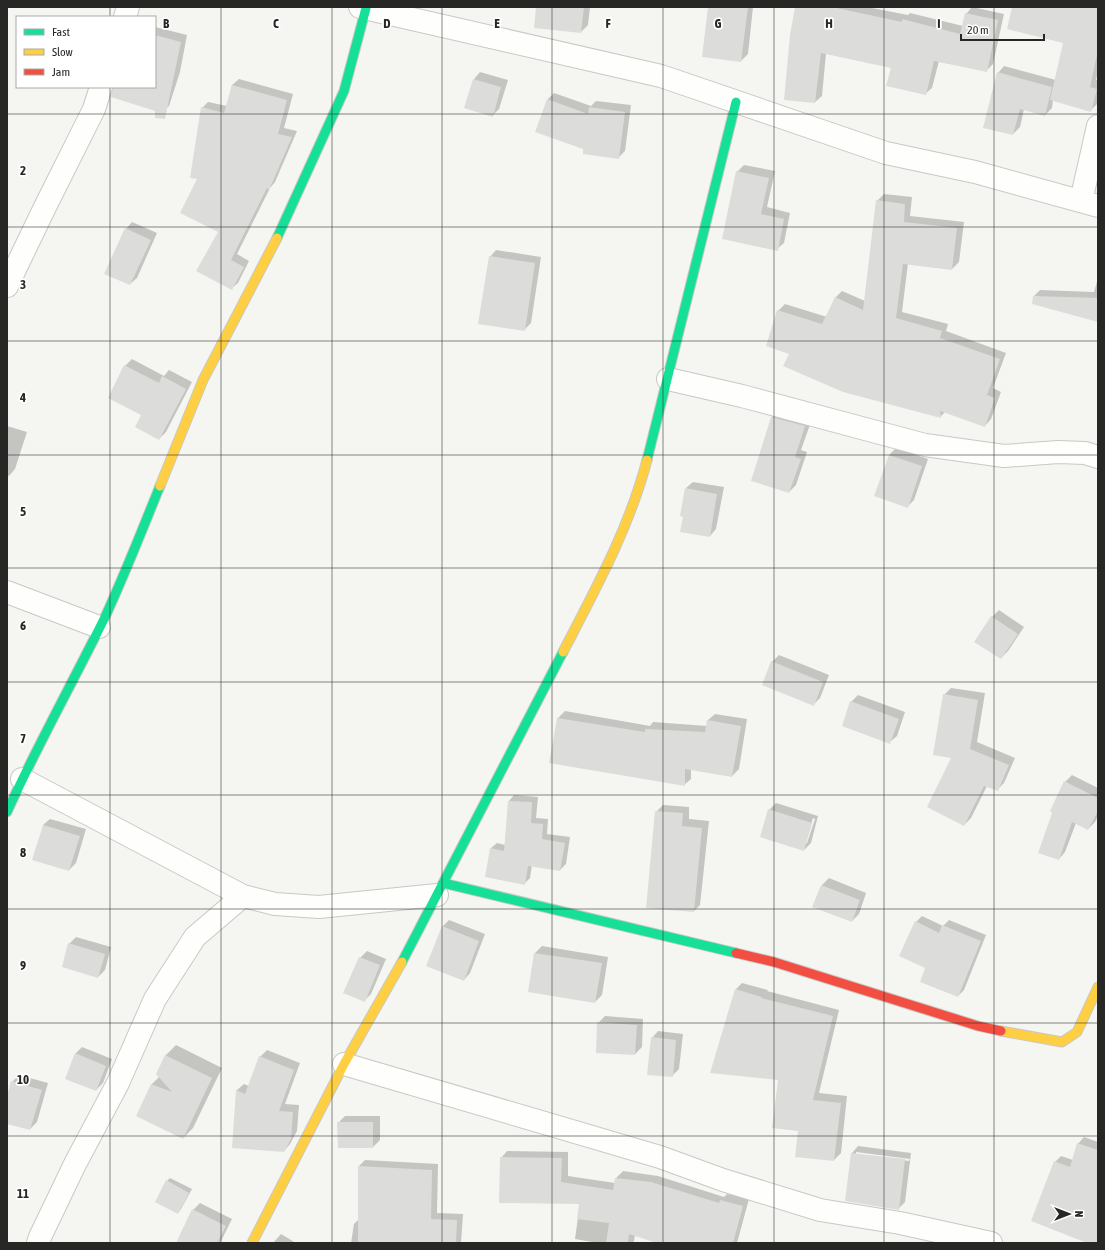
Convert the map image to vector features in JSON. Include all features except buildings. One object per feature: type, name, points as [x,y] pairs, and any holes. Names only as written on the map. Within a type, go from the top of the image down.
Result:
[{"type":"street","points":[[7,812],[22,779],[99,627],[131,557],[203,380],[275,242],[344,91],[363,8],[436,15],[661,76],[886,153],[975,172],[1089,203],[1098,126]]},
{"type":"street","points":[[7,286],[94,109],[101,88]]},
{"type":"street","points":[[252,1243],[344,1064],[411,946],[611,558],[628,519],[643,475],[668,379],[736,102]]},
{"type":"street","points":[[668,379],[749,398],[925,445],[1004,456],[1058,452],[1085,453],[1098,457]]},
{"type":"street","points":[[7,592],[99,627]]},
{"type":"street","points":[[22,779],[243,896],[274,904],[319,907],[440,889],[774,962],[978,1026],[1062,1042],[1077,1032],[1098,987]]},
{"type":"street","points":[[38,1243],[75,1164],[118,1083],[155,1000],[195,937],[243,896]]},
{"type":"street","points":[[344,1064],[660,1157],[723,1180],[820,1210],[900,1223],[990,1243]]},
{"type":"traffic: fast","points":[[277,238],[344,91],[366,8]]},
{"type":"traffic: fast","points":[[647,460],[736,102]]},
{"type":"traffic: fast","points":[[7,812],[30,763],[105,617],[160,486]]},
{"type":"traffic: fast","points":[[402,962],[563,652]]},
{"type":"traffic: fast","points":[[443,883],[736,953]]},
{"type":"traffic: slow","points":[[160,486],[203,380],[277,238]]},
{"type":"traffic: slow","points":[[563,652],[621,535],[640,486],[647,460]]},
{"type":"traffic: slow","points":[[252,1243],[344,1064],[402,962]]},
{"type":"traffic: slow","points":[[1001,1031],[1062,1042],[1077,1032],[1098,987]]},
{"type":"traffic: jam","points":[[736,953],[774,962],[978,1026],[1001,1031]]}]
